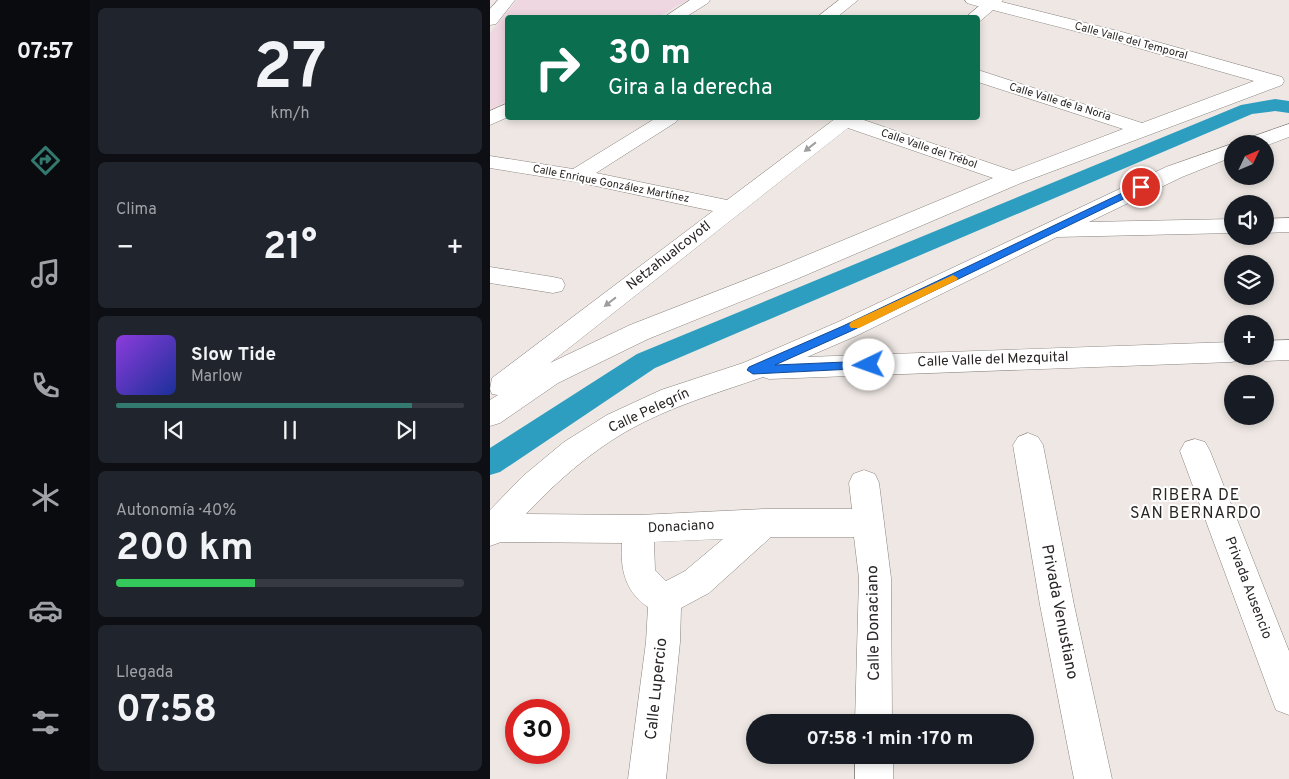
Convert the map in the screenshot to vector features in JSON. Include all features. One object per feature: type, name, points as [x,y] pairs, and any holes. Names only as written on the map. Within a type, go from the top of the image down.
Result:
[{"type":"street","points":[[490,20],[508,0]]},
{"type":"street","points":[[675,15],[702,0]]},
{"type":"street","points":[[828,15],[850,0]]},
{"type":"street","name":"Calle Valle del Temporal","points":[[973,0],[992,2],[1116,36],[1280,82],[1289,88]]},
{"type":"street","points":[[977,15],[992,2]]},
{"type":"street","name":"Calle Valle de la Noria","points":[[980,77],[1142,129]]},
{"type":"street","points":[[490,415],[548,376],[588,355],[876,237],[1013,178],[1142,129],[1280,82]]},
{"type":"street","points":[[490,119],[505,111]]},
{"type":"street","points":[[577,176],[666,120]]},
{"type":"street","name":"Netzahualcoyotl","points":[[490,396],[846,120]]},
{"type":"street","name":"Calle Valle del Trébol","points":[[850,120],[1013,178]]},
{"type":"street","points":[[1274,135],[1289,130]]},
{"type":"street","points":[[753,370],[847,329],[998,257],[1049,230],[1174,172],[1224,153]]},
{"type":"street","name":"Calle Enrique González Martínez","points":[[490,162],[577,176],[731,208]]},
{"type":"street","points":[[1274,226],[1289,225]]},
{"type":"street","points":[[1049,230],[1224,226]]},
{"type":"street","points":[[490,275],[553,285]]},
{"type":"street","points":[[1274,351],[1289,350]]},
{"type":"street","name":"Calle Valle del Mezquital","points":[[753,370],[1224,352]]},
{"type":"street","name":"Calle Pelegrín","points":[[492,530],[534,485],[574,451],[617,423],[671,398],[753,370]]},
{"type":"street","name":"Privada Venustiano","points":[[1028,445],[1057,605],[1093,779]]},
{"type":"street","name":"Privada Ausencio","points":[[1195,451],[1289,697]]},
{"type":"street","name":"Calle Donaciano","points":[[864,483],[875,578],[874,714]]},
{"type":"street","points":[[639,528],[639,577],[644,585],[665,599],[697,582],[764,523]]},
{"type":"street","name":"Donaciano","points":[[492,530],[639,528],[764,523],[869,523]]},
{"type":"street","name":"Calle Lupercio","points":[[647,779],[663,642],[665,599]]},
{"type":"street","points":[[874,764],[874,779]]},
{"type":"shaded area","points":[[517,0],[688,0],[662,15],[505,15],[505,102],[490,110],[490,33]]},
{"type":"waterway","points":[[490,463],[646,361],[1248,109],[1275,105],[1289,107]]},
{"type":"slow traffic","points":[[855,325],[953,278]]},
{"type":"district","name":"RIBERA DE SAN BERNARDO","points":[[1196,505]]},
{"type":"route","points":[[869,365],[753,370],[847,329],[1141,187]]}]
